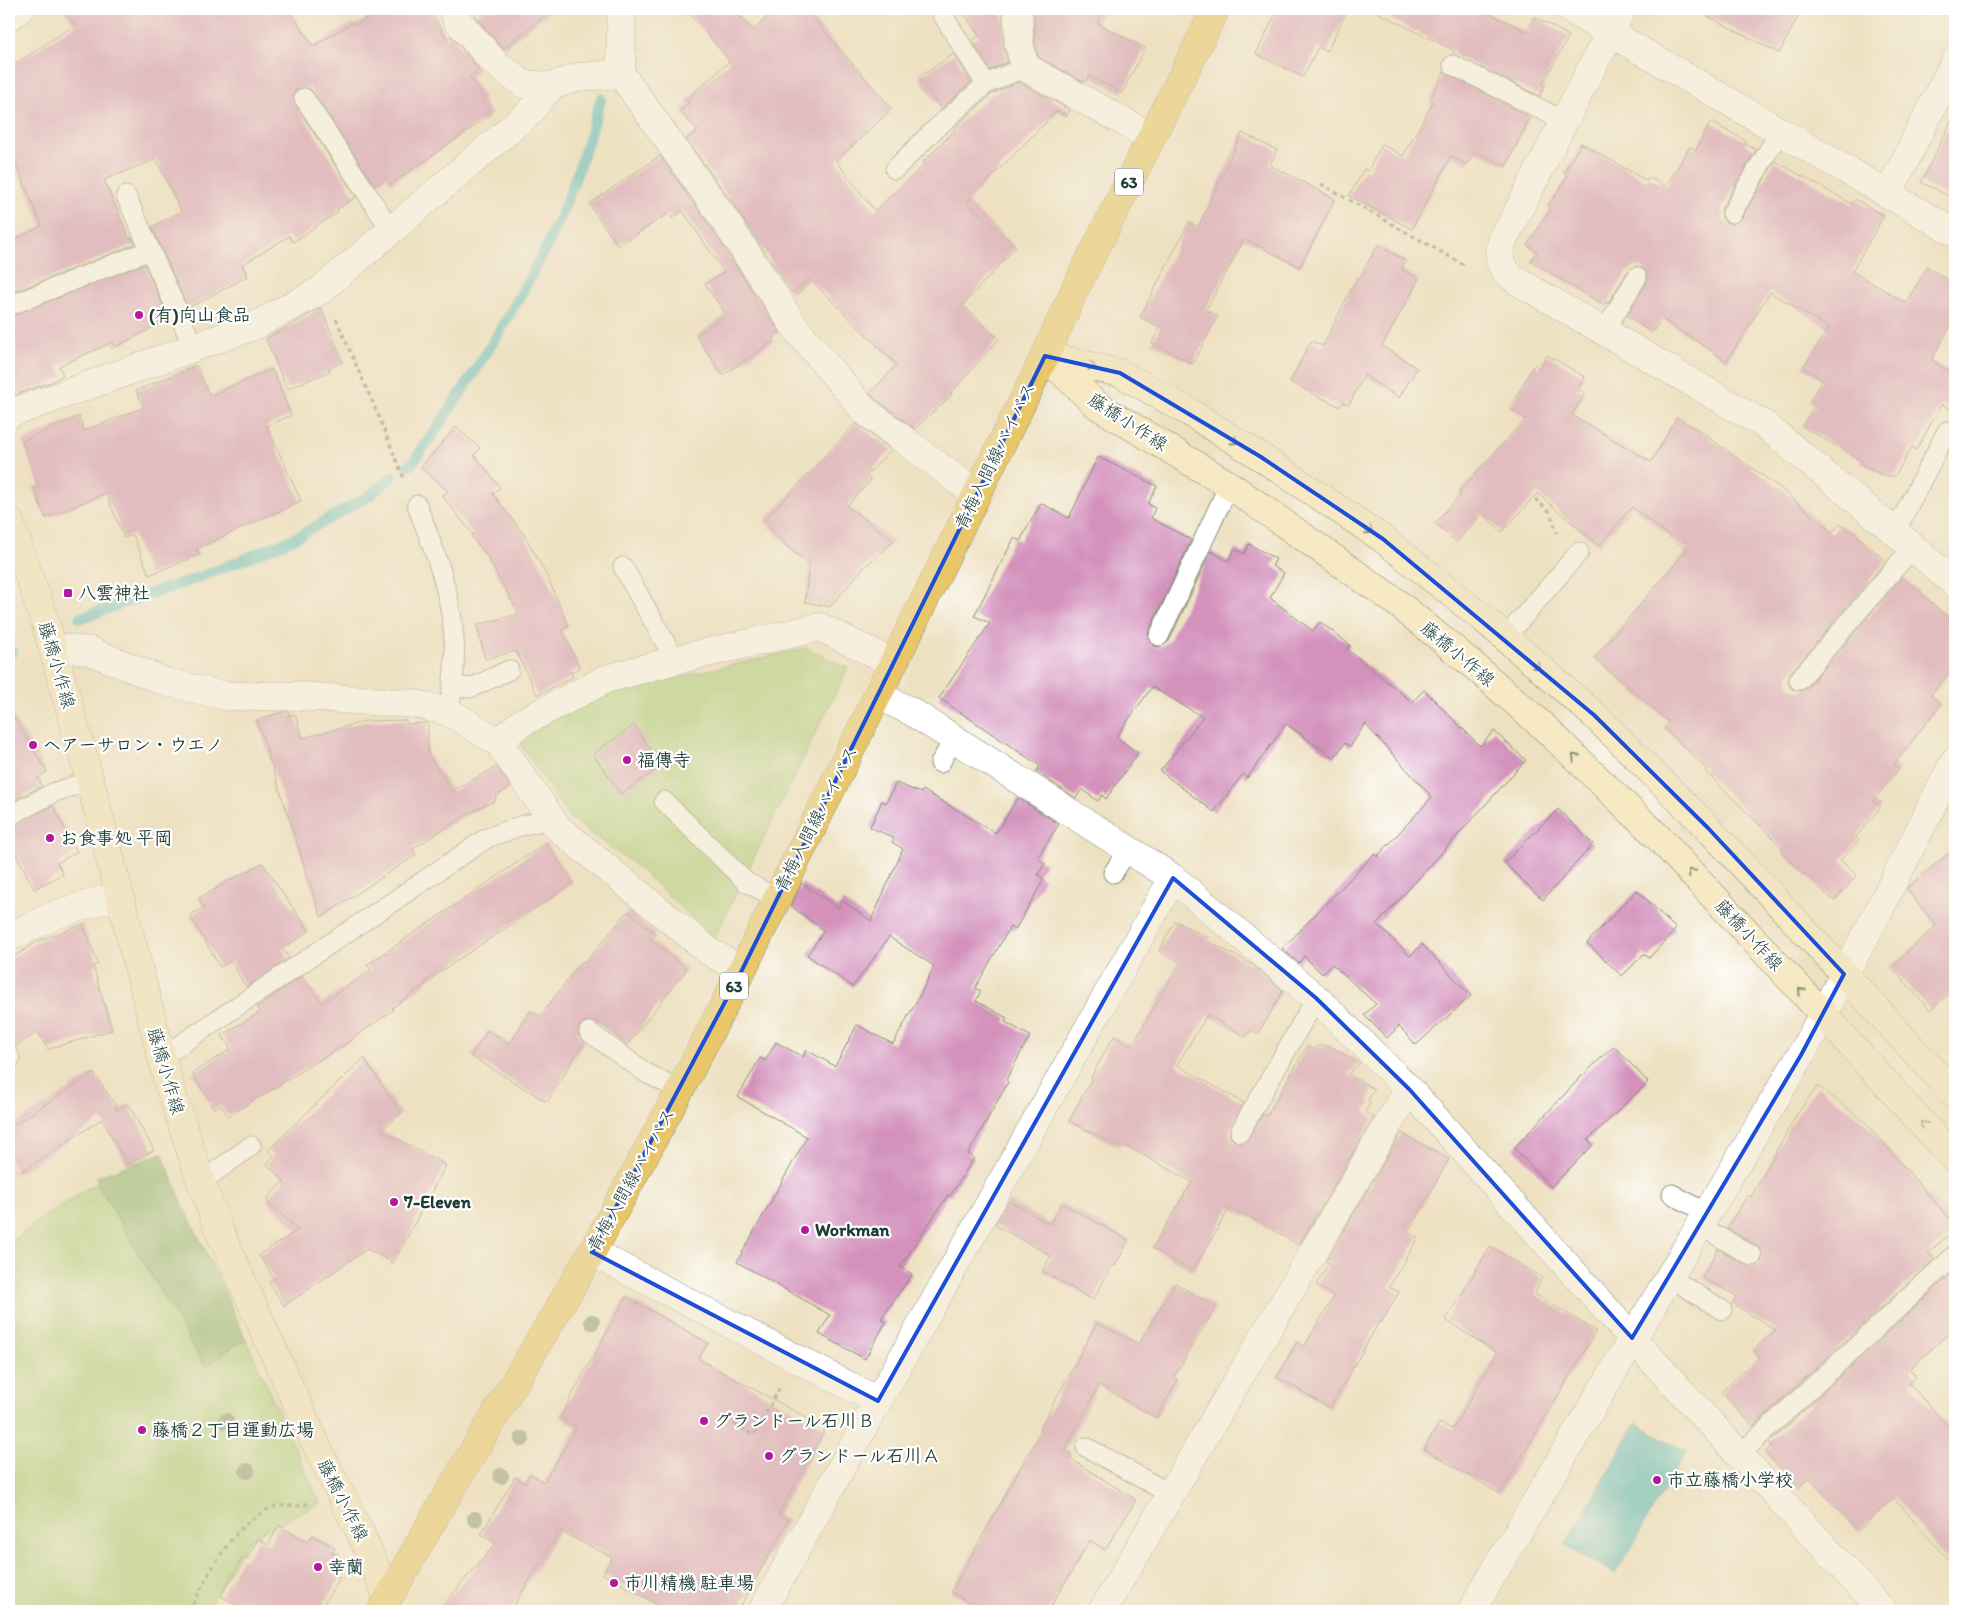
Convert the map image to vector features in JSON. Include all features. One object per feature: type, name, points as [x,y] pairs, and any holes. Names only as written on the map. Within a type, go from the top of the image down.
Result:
[{"type":"main road","name":"青梅入間線バイパス","points":[[387,1607],[592,1252],[680,1090],[742,970],[1045,356],[1076,287],[1216,9]]},
{"type":"main road","name":"藤橋小作線","points":[[1045,356],[1098,406],[1229,485],[1396,602],[1473,665],[1545,728],[1660,839],[1823,1014],[1955,1160]]},
{"type":"main road","name":"藤橋小作線","points":[[1045,356],[1120,373],[1189,412],[1261,457],[1383,539],[1505,638],[1594,715],[1708,828],[1955,1096]]},
{"type":"main road","name":"藤橋小作線","points":[[9,520],[39,602],[90,781],[170,1090],[201,1182],[276,1359],[322,1458],[361,1534],[387,1607]]},
{"type":"street","points":[[9,17],[20,9]]},
{"type":"street","points":[[453,9],[457,20],[494,62],[523,84],[550,86],[578,78],[621,74]]},
{"type":"street","points":[[621,9],[621,74],[720,212],[797,330],[864,410],[976,494]]},
{"type":"street","points":[[1018,9],[1019,44],[1025,67],[1151,137]]},
{"type":"street","points":[[1570,9],[1955,233]]},
{"type":"street","points":[[1622,9],[1502,242],[1499,254],[1507,275],[1764,425],[1904,539],[1955,584]]},
{"type":"street","points":[[1888,194],[1955,61]]},
{"type":"street","points":[[9,414],[256,325],[321,290],[528,114],[550,86]]},
{"type":"street","points":[[498,742],[520,723],[606,679],[675,660],[820,627],[893,663]]},
{"type":"street","points":[[52,647],[90,651],[166,682],[226,696],[299,696],[416,704],[451,699],[498,742],[558,828],[710,952],[742,970]]},
{"type":"street","points":[[878,695],[912,712],[1173,878],[1316,998],[1409,1089],[1632,1338],[1884,1611]]},
{"type":"street","points":[[1470,1611],[1801,1055],[1878,912],[1955,760]]},
{"type":"street","points":[[762,1611],[878,1401],[1173,878]]},
{"type":"street","points":[[9,937],[58,914],[119,895]]},
{"type":"street","points":[[1102,1611],[1409,1089]]},
{"type":"street","points":[[592,1252],[878,1401]]},
{"type":"lane","points":[[939,9],[986,84]]},
{"type":"lane","points":[[1453,65],[1564,121]]},
{"type":"lane","points":[[895,169],[933,131],[986,84],[1025,67]]},
{"type":"lane","points":[[304,98],[391,230]]},
{"type":"lane","points":[[1732,213],[1780,131]]},
{"type":"lane","points":[[126,196],[194,348]]},
{"type":"lane","points":[[9,306],[150,250]]},
{"type":"lane","points":[[1604,332],[1638,277]]},
{"type":"lane","points":[[1799,680],[1904,539],[1947,431]]},
{"type":"lane","points":[[1158,636],[1229,485]]},
{"type":"lane","points":[[417,505],[439,563],[451,606],[455,640],[451,699]]},
{"type":"lane","points":[[1505,638],[1575,556]]},
{"type":"lane","points":[[623,567],[675,660]]},
{"type":"lane","points":[[451,699],[509,670]]},
{"type":"lane","points":[[940,763],[954,740]]},
{"type":"lane","points":[[9,816],[55,792],[90,781]]},
{"type":"lane","points":[[664,801],[746,882],[776,898]]},
{"type":"lane","points":[[162,1057],[487,838],[520,826],[550,819]]},
{"type":"lane","points":[[1113,872],[1128,850]]},
{"type":"lane","points":[[1240,1132],[1316,998]]},
{"type":"lane","points":[[589,1032],[646,1073],[680,1090]]},
{"type":"lane","points":[[201,1182],[251,1146]]},
{"type":"lane","points":[[1672,1194],[1752,1256]]},
{"type":"lane","points":[[1740,1454],[1955,1255]]},
{"type":"lane","points":[[1669,1277],[1722,1310]]},
{"type":"lane","points":[[1086,1447],[1170,1494]]},
{"type":"path","points":[[1321,184],[1475,271],[1502,265]]},
{"type":"path","points":[[321,290],[336,318],[376,410],[400,472],[417,505]]},
{"type":"path","points":[[1535,499],[1550,512],[1560,540],[1575,556]]},
{"type":"path","points":[[727,1420],[754,1435],[796,1358]]},
{"type":"path","points":[[189,1611],[230,1539],[251,1520],[270,1508],[287,1504],[303,1506],[311,1502]]},
{"type":"highlighted area","points":[[1045,356],[1120,373],[1261,457],[1383,539],[1594,715],[1708,828],[1844,974],[1801,1055],[1632,1338],[1409,1089],[1316,998],[1173,878],[878,1401],[592,1252],[742,970]]},
{"type":"green space","points":[[806,648],[848,668],[714,938],[641,870],[569,817],[516,737],[613,692]]},
{"type":"green space","points":[[162,1153],[184,1207],[246,1340],[234,1346],[205,1367],[96,1177]]},
{"type":"green space","name":"藤橋２丁目運動広場","points":[[97,1183],[205,1367],[234,1346],[246,1340],[320,1503],[263,1531],[246,1543],[206,1611],[9,1611],[9,1243],[43,1217]]},
{"type":"water","points":[[1636,1423],[1687,1452],[1615,1574],[1565,1545]]},
{"type":"building","points":[[63,9],[289,9],[313,46],[354,22],[355,25],[382,9],[429,9],[447,39],[451,36],[479,69],[470,77],[485,98],[482,100],[492,114],[391,184],[387,177],[375,185],[313,92],[309,88],[298,88],[294,93],[295,104],[356,197],[337,209],[338,212],[293,242],[289,236],[242,265],[248,276],[188,308],[152,227],[181,211],[156,159],[104,180],[130,239],[132,238],[135,244],[9,294],[9,242],[42,226],[9,148],[9,68],[75,25]]},
{"type":"building","points":[[484,9],[553,9],[503,49],[475,16]]},
{"type":"building","points":[[686,9],[734,9],[753,31],[775,9],[805,9],[892,109],[836,161],[875,211],[925,164],[923,162],[955,130],[954,128],[992,94],[1019,82],[1070,110],[1067,116],[1057,111],[967,202],[1016,247],[963,305],[999,339],[950,394],[952,395],[915,429],[875,399],[870,393],[897,365],[810,279],[792,293],[733,204],[686,139],[698,131],[680,111],[689,103],[686,100],[730,61]]},
{"type":"building","points":[[961,9],[1002,9],[1003,45],[1008,62],[990,70],[972,41],[979,36]]},
{"type":"building","points":[[1038,9],[1103,9],[1097,23],[1145,48],[1122,93],[1089,76],[1083,82],[1038,57],[1034,18]]},
{"type":"building","points":[[1278,9],[1348,9],[1327,51],[1318,47],[1303,77],[1256,54]]},
{"type":"building","points":[[1371,9],[1481,9],[1527,32],[1535,17],[1569,36],[1542,85],[1545,86],[1540,96],[1453,54],[1455,51]]},
{"type":"building","points":[[1694,9],[1802,9],[1779,53]]},
{"type":"building","points":[[954,54],[971,82],[941,109],[919,77]]},
{"type":"building","points":[[1444,72],[1530,117],[1506,166],[1475,151],[1467,165],[1451,156],[1412,229],[1349,196],[1364,169],[1368,171],[1382,144],[1403,156],[1433,102],[1430,100]]},
{"type":"building","points":[[1955,114],[1955,199],[1921,182]]},
{"type":"building","points":[[1711,122],[1746,141],[1745,144],[1756,150],[1722,208],[1722,218],[1726,222],[1732,224],[1741,219],[1775,161],[1852,204],[1855,199],[1884,216],[1852,271],[1906,303],[1927,267],[1955,284],[1955,319],[1931,360],[1955,375],[1955,412],[1942,404],[1916,450],[1912,447],[1895,476],[1884,476],[1802,426],[1815,405],[1809,401],[1822,380],[1803,367],[1829,328],[1770,292],[1727,361],[1662,319],[1652,333],[1627,316],[1647,282],[1647,272],[1642,267],[1637,266],[1628,271],[1608,303],[1606,302],[1604,305],[1531,261],[1537,252],[1527,245],[1550,210],[1547,208],[1568,176],[1564,173],[1581,143],[1647,181],[1649,177],[1666,187],[1690,146],[1696,150]]},
{"type":"building","points":[[1242,133],[1277,150],[1270,165],[1335,199],[1300,267],[1244,239],[1206,310],[1218,316],[1193,364],[1152,343],[1160,327],[1140,317],[1189,222],[1198,227]]},
{"type":"building","points":[[660,156],[707,222],[780,332],[773,336],[774,341],[723,375],[696,336],[726,315],[705,284],[724,272],[683,211],[672,218],[669,213],[618,246],[589,204]]},
{"type":"building","points":[[1378,245],[1406,261],[1401,269],[1419,279],[1382,346],[1417,368],[1399,398],[1364,375],[1349,405],[1343,402],[1340,407],[1290,382],[1311,341],[1323,346],[1357,277],[1359,278]]},
{"type":"building","points":[[144,264],[169,319],[116,347],[113,342],[59,366],[63,376],[9,397],[9,317]]},
{"type":"building","points":[[321,308],[343,362],[329,368],[330,371],[287,389],[266,339]]},
{"type":"building","points":[[1547,355],[1585,377],[1577,389],[1585,393],[1572,415],[1651,462],[1677,417],[1710,437],[1779,487],[1832,533],[1840,524],[1849,531],[1850,529],[1886,561],[1790,673],[1788,683],[1792,689],[1802,691],[1808,687],[1902,577],[1955,623],[1955,666],[1931,695],[1941,704],[1894,764],[1899,769],[1873,801],[1881,807],[1856,837],[1859,840],[1840,860],[1857,875],[1834,901],[1781,852],[1784,849],[1705,771],[1707,769],[1664,728],[1669,722],[1594,658],[1687,550],[1632,507],[1599,546],[1537,493],[1502,532],[1482,513],[1457,542],[1435,523],[1461,494],[1459,492],[1526,418],[1509,408],[1534,365],[1539,368]]},
{"type":"building","points":[[196,365],[210,396],[272,369],[291,415],[267,426],[301,501],[196,549],[199,555],[149,575],[133,535],[124,538],[106,493],[46,518],[33,488],[39,485],[22,441],[79,416],[84,431],[144,407],[136,391]]},
{"type":"building","points":[[856,423],[891,450],[866,476],[871,480],[847,506],[894,541],[863,568],[830,607],[805,602],[809,564],[790,549],[764,521]]},
{"type":"building","points":[[456,427],[480,448],[474,455],[500,487],[493,494],[525,536],[547,576],[569,627],[562,630],[580,668],[571,672],[573,677],[537,695],[516,651],[485,659],[477,625],[519,614],[487,556],[471,536],[473,534],[442,496],[448,491],[421,467]]},
{"type":"building","points":[[1098,457],[1157,486],[1148,504],[1155,508],[1151,518],[1191,540],[1149,631],[1148,637],[1154,646],[1160,647],[1169,641],[1211,551],[1228,561],[1235,549],[1244,554],[1249,544],[1276,559],[1272,566],[1284,573],[1270,598],[1313,631],[1320,622],[1350,645],[1347,649],[1412,702],[1424,690],[1480,746],[1494,731],[1526,760],[1377,924],[1410,956],[1422,944],[1471,996],[1416,1045],[1399,1026],[1387,1038],[1364,1015],[1376,1004],[1332,964],[1322,974],[1304,956],[1299,963],[1282,949],[1374,854],[1377,857],[1432,797],[1365,724],[1350,747],[1345,743],[1334,758],[1286,724],[1247,778],[1243,774],[1214,812],[1160,771],[1203,717],[1152,687],[1116,737],[1138,753],[1106,799],[1102,795],[1098,801],[1082,789],[1076,798],[1036,772],[1040,766],[939,698],[990,623],[974,616],[1014,538],[1020,541],[1041,503],[1069,518]]},
{"type":"building","points":[[9,709],[47,772],[38,778],[42,786],[9,803]]},
{"type":"building","points":[[288,712],[289,716],[295,714],[303,738],[366,721],[406,720],[406,724],[428,723],[428,754],[452,791],[497,767],[511,787],[495,797],[496,800],[468,814],[412,849],[416,855],[321,917],[257,720]]},
{"type":"building","name":"福傳寺","points":[[634,725],[662,766],[621,794],[593,754]]},
{"type":"building","points":[[896,783],[921,793],[923,790],[996,833],[1018,798],[1059,824],[1037,858],[1045,863],[1038,875],[1044,879],[1015,930],[1010,927],[975,988],[981,991],[976,1001],[1007,1018],[1005,1022],[1030,1036],[1006,1080],[1008,1082],[968,1154],[974,1158],[900,1267],[912,1274],[881,1319],[886,1322],[865,1359],[819,1334],[830,1315],[737,1262],[807,1137],[738,1097],[760,1058],[765,1061],[776,1042],[803,1057],[806,1050],[835,1066],[857,1025],[893,1044],[921,993],[934,966],[889,937],[853,987],[807,955],[824,931],[791,906],[802,883],[838,908],[843,901],[871,921],[903,849],[892,842],[894,838],[870,827],[882,801],[886,803]]},
{"type":"building","points":[[53,806],[77,852],[57,863],[63,874],[34,889],[9,840],[9,827]]},
{"type":"building","points":[[1558,809],[1593,844],[1543,900],[1504,863]]},
{"type":"building","points":[[546,843],[573,883],[425,982],[426,984],[352,1040],[228,1116],[220,1105],[214,1109],[192,1073],[231,1049],[222,1035],[260,1012],[257,1007],[302,976],[322,1003],[371,970],[367,965]]},
{"type":"building","points":[[1955,848],[1955,989],[1930,1010],[1891,967],[1936,926],[1907,889]]},
{"type":"building","points":[[262,863],[309,931],[282,949],[289,958],[246,987],[231,961],[220,967],[190,915],[204,908],[199,898]]},
{"type":"building","points":[[1637,890],[1676,929],[1649,958],[1644,954],[1622,976],[1587,943]]},
{"type":"building","points":[[628,911],[656,934],[651,940],[687,969],[627,1045],[597,1021],[596,1023],[591,1021],[584,1022],[578,1031],[579,1037],[584,1042],[547,1102],[471,1056],[488,1030],[510,1044],[530,1011],[540,1016],[582,961],[585,963]]},
{"type":"building","points":[[1175,921],[1209,938],[1208,941],[1253,965],[1283,991],[1258,1034],[1251,1030],[1246,1037],[1207,1015],[1177,1065],[1244,1103],[1229,1132],[1230,1137],[1234,1141],[1241,1143],[1246,1141],[1263,1114],[1267,1116],[1307,1046],[1315,1050],[1317,1046],[1329,1046],[1360,1063],[1348,1074],[1374,1089],[1368,1100],[1371,1102],[1365,1112],[1374,1117],[1299,1245],[1230,1207],[1193,1271],[1152,1248],[1192,1182],[1121,1143],[1119,1147],[1069,1121],[1114,1036],[1132,1046],[1180,962],[1159,951]]},
{"type":"building","points":[[83,924],[98,964],[93,966],[112,1030],[48,1049],[38,1032],[15,1047],[9,1045],[9,960],[38,941]]},
{"type":"building","points":[[1614,1046],[1648,1082],[1588,1140],[1593,1145],[1551,1187],[1514,1148],[1580,1078]]},
{"type":"building","points":[[364,1058],[401,1114],[381,1130],[446,1165],[393,1263],[367,1249],[284,1306],[269,1282],[274,1279],[259,1255],[298,1230],[266,1200],[284,1181],[267,1164],[274,1156],[268,1150]]},
{"type":"building","points":[[94,1073],[118,1109],[115,1111],[128,1104],[154,1150],[127,1165],[102,1119],[18,1174],[9,1158],[9,1128]]},
{"type":"building","points":[[1818,1086],[1865,1122],[1955,1225],[1955,1229],[1928,1253],[1934,1259],[1753,1426],[1721,1392],[1759,1357],[1753,1350],[1776,1330],[1732,1303],[1737,1296],[1702,1278],[1718,1249],[1747,1266],[1757,1266],[1761,1262],[1763,1256],[1758,1247],[1727,1228],[1748,1195],[1751,1197],[1797,1114]]},
{"type":"building","points":[[1401,1133],[1449,1159],[1408,1232],[1418,1238],[1389,1287],[1399,1292],[1381,1323],[1379,1322],[1330,1408],[1277,1377],[1297,1342],[1304,1347],[1334,1296],[1316,1285],[1329,1263],[1326,1261]]},
{"type":"building","points":[[1009,1201],[1050,1224],[1061,1203],[1129,1240],[1093,1300],[1042,1271],[1051,1256],[995,1225]]},
{"type":"building","points":[[1490,1247],[1542,1277],[1535,1294],[1596,1331],[1500,1494],[1424,1449],[1439,1423],[1453,1429],[1497,1353],[1446,1320]]},
{"type":"building","points":[[1949,1276],[1955,1283],[1955,1327],[1910,1369],[1916,1377],[1909,1383],[1955,1434],[1955,1568],[1894,1498],[1858,1531],[1809,1478],[1799,1488],[1765,1452],[1772,1446],[1769,1443]]},
{"type":"building","points":[[1175,1283],[1216,1307],[1174,1377],[1178,1380],[1156,1418],[1099,1385],[1065,1450],[1071,1453],[1069,1458],[1136,1500],[1105,1550],[1090,1540],[1048,1611],[982,1611],[951,1592],[1041,1431],[1039,1430],[1097,1323],[1139,1344]]},
{"type":"building","points":[[626,1297],[708,1343],[698,1359],[826,1428],[778,1515],[788,1520],[738,1611],[670,1611],[603,1574],[612,1557],[559,1531],[511,1611],[438,1611],[496,1543],[481,1534],[515,1477],[525,1483],[530,1474],[544,1482],[577,1427],[560,1417]]},
{"type":"building","points":[[279,1525],[307,1542],[312,1535],[335,1548],[332,1553],[341,1558],[332,1573],[340,1578],[319,1611],[248,1611],[221,1596],[242,1558],[246,1560],[258,1539],[268,1545]]},
{"type":"waterway","points":[[408,466],[412,464],[430,439],[481,361],[513,309],[542,255],[568,198],[601,99]]},
{"type":"waterway","points":[[80,618],[198,578],[293,539],[369,496],[392,477]]},
{"type":"waterway","points":[[9,654],[13,652]]},
{"type":"place","name":"(有)向山食品","points":[[139,315]]},
{"type":"place","name":"八雲神社","points":[[68,593]]},
{"type":"place","name":"ヘアーサロン・ウエノ","points":[[33,745]]},
{"type":"place","name":"福傳寺","points":[[627,760]]},
{"type":"place","name":"お食事処 平岡","points":[[50,838]]},
{"type":"place","name":"7-Eleven","points":[[394,1202]]},
{"type":"place","name":"Workman","points":[[805,1230]]},
{"type":"place","name":"グランドール石川Ｂ","points":[[704,1421]]},
{"type":"place","name":"藤橋２丁目運動広場","points":[[142,1430]]},
{"type":"place","name":"グランドール石川Ａ","points":[[769,1456]]},
{"type":"place","name":"市立藤橋小学校","points":[[1657,1480]]},
{"type":"place","name":"幸蘭","points":[[318,1567]]},
{"type":"place","name":"市川精機 駐車場","points":[[614,1583]]}]
